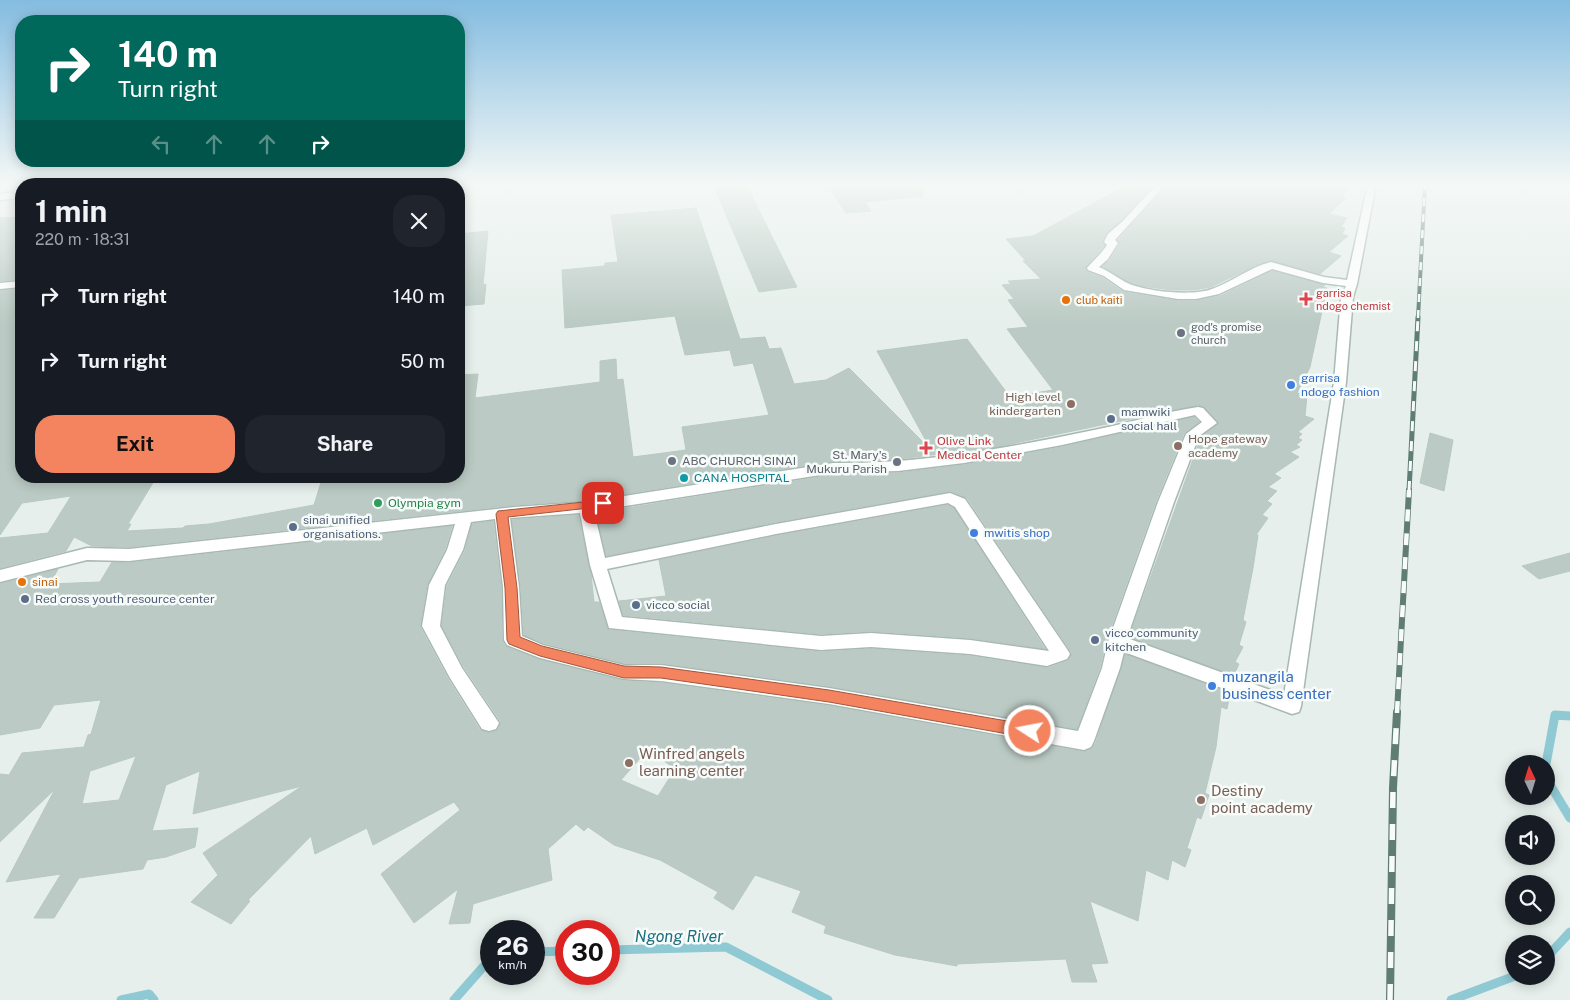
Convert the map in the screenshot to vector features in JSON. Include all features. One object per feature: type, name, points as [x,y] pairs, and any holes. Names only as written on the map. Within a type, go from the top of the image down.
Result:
[{"type":"street","points":[[1117,231],[1111,236],[1109,242],[1113,244],[1104,257],[1092,268],[1108,274],[1128,288],[1172,296],[1196,296],[1215,292],[1271,265],[1323,280],[1352,284]]},
{"type":"street","points":[[1117,642],[1292,706],[1340,382],[1347,297],[1352,284],[1362,231]]},
{"type":"street","points":[[0,286],[15,285]]},
{"type":"street","points":[[0,576],[87,554],[129,555],[464,518],[502,514],[586,506],[833,468],[856,469],[953,460],[1085,436],[1198,411],[1210,423],[1193,434],[1166,502],[1084,741],[829,696],[661,673],[624,672],[540,651],[513,640],[511,588],[502,514]]},
{"type":"street","points":[[586,506],[598,565],[615,623],[821,643],[871,640],[970,647],[1047,659],[1060,654],[1025,599],[1000,567],[960,503],[950,498],[776,529],[598,565]]},
{"type":"street","points":[[464,518],[455,550],[437,585],[430,626],[456,673],[489,723]]},
{"type":"building","points":[[0,231],[15,231],[15,280],[0,281]]},
{"type":"building","points":[[488,231],[483,285],[486,284],[484,304],[465,306],[465,233]]},
{"type":"building","points":[[613,231],[704,231],[740,339],[765,337],[769,349],[781,348],[794,384],[826,380],[849,368],[931,450],[877,351],[967,339],[1010,397],[1053,390],[1007,329],[1028,327],[1008,300],[1014,299],[1002,285],[1011,284],[1008,281],[1041,279],[1023,261],[1026,261],[1006,239],[1033,236],[1043,231],[1110,231],[1102,241],[1105,245],[1085,268],[1087,272],[1103,278],[1123,292],[1178,301],[1196,301],[1220,296],[1272,271],[1325,285],[1323,287],[1327,288],[1318,299],[1328,301],[1322,311],[1310,367],[1297,393],[1307,395],[1305,416],[1314,419],[1298,432],[1302,434],[1298,438],[1302,440],[1296,445],[1300,447],[1290,452],[1299,457],[1274,474],[1281,478],[1268,487],[1277,491],[1267,501],[1272,504],[1262,515],[1268,518],[1256,535],[1258,535],[1253,568],[1243,620],[1246,622],[1239,645],[1243,647],[1235,662],[1239,664],[1234,675],[1129,637],[1201,437],[1219,423],[1204,407],[1198,405],[996,447],[899,459],[833,461],[586,500],[515,505],[129,547],[92,546],[74,537],[66,551],[0,568],[0,538],[48,533],[71,496],[22,503],[0,535],[0,291],[15,290],[15,483],[153,483],[128,524],[131,524],[127,531],[183,528],[185,526],[209,524],[314,505],[321,483],[465,483],[465,375],[478,374],[475,398],[600,382],[600,361],[616,359],[617,380],[623,379],[633,457],[686,450],[682,427],[769,415],[753,363],[734,366],[730,350],[685,355],[675,316],[565,328],[562,270],[605,266],[605,263],[618,262]]},
{"type":"building","points":[[733,231],[769,231],[797,287],[759,292]]},
{"type":"building","points":[[1126,231],[1344,231],[1342,234],[1348,236],[1329,252],[1341,256],[1320,274],[1270,260],[1211,287],[1194,290],[1172,290],[1141,286],[1129,282],[1102,266],[1110,260],[1120,244],[1118,240]]},
{"type":"building","points":[[1194,417],[1199,422],[1184,433],[1156,501],[1077,729],[829,686],[661,663],[624,663],[544,643],[524,635],[521,587],[512,520],[578,515],[591,574],[594,602],[599,602],[609,630],[821,652],[871,649],[970,656],[1048,668],[1068,661],[1072,653],[967,498],[951,491],[776,522],[606,556],[596,513],[833,475],[898,473],[964,465],[1062,447]]},
{"type":"building","points":[[1430,433],[1453,440],[1444,491],[1420,483]]},
{"type":"building","points":[[948,505],[954,508],[1045,649],[970,638],[871,631],[821,634],[623,615],[619,601],[666,596],[659,560],[776,536]]},
{"type":"building","points":[[493,521],[501,587],[502,640],[505,646],[540,660],[624,681],[661,683],[829,706],[1084,752],[1092,749],[1096,742],[1125,654],[1230,693],[1227,709],[1221,707],[1216,747],[1205,793],[1209,795],[1201,819],[1197,817],[1187,848],[1191,850],[1185,867],[1172,860],[1168,880],[1146,870],[1138,921],[1090,901],[1108,963],[1091,964],[1097,982],[1072,982],[1066,959],[957,964],[957,966],[895,955],[824,933],[826,926],[792,912],[801,891],[755,875],[733,910],[714,898],[718,892],[660,860],[614,845],[588,827],[584,831],[576,824],[548,849],[552,880],[473,904],[470,923],[449,924],[458,889],[414,923],[381,874],[460,810],[454,802],[373,845],[367,828],[315,854],[311,836],[248,900],[250,901],[231,924],[191,902],[218,875],[203,853],[302,786],[193,814],[200,771],[166,785],[152,831],[198,828],[195,847],[166,857],[147,860],[143,869],[79,878],[54,918],[34,918],[61,874],[6,882],[55,789],[0,842],[0,774],[9,775],[22,753],[84,747],[88,735],[91,734],[101,700],[54,705],[40,728],[0,735],[0,584],[58,569],[50,584],[100,582],[112,562],[129,563],[452,526],[445,549],[427,585],[420,627],[448,679],[480,730],[490,733],[498,730],[501,722],[464,667],[442,626],[447,586],[465,551],[472,524]],"holes":[[[648,749],[675,769],[658,796],[621,780]],[[136,756],[119,800],[82,804],[90,771]]]},
{"type":"building","points":[[1570,553],[1570,571],[1539,579],[1522,566]]},
{"type":"waterway","name":"Ngong River","points":[[1548,755],[1555,715],[1570,716]]},
{"type":"waterway","name":"Ngong River","points":[[1555,793],[1570,818]]},
{"type":"waterway","name":"Ngong River","points":[[1555,948],[1570,932]]},
{"type":"waterway","name":"Ngong River","points":[[620,950],[726,947],[828,1000]]},
{"type":"waterway","name":"Ngong River","points":[[545,952],[555,951]]},
{"type":"waterway","name":"Ngong River","points":[[454,1000],[480,970]]},
{"type":"waterway","name":"Ngong River","points":[[1451,1000],[1505,980]]},
{"type":"waterway","name":"Ngong River","points":[[121,1000],[149,994],[154,1000]]},
{"type":"railway","points":[[1418,318],[1423,231]]},
{"type":"railway","points":[[1409,491],[1418,317]]},
{"type":"railway","points":[[1397,713],[1409,490]]},
{"type":"railway","points":[[1390,1000],[1393,788],[1397,712]]},
{"type":"place","name":"garrisa ndogo chemist","points":[[1306,299]]},
{"type":"place","name":"club kaiti","points":[[1066,300]]},
{"type":"place","name":"god's promise church","points":[[1181,333]]},
{"type":"place","name":"garrisa ndogo fashion","points":[[1291,385]]},
{"type":"place","name":"High level kindergarten","points":[[1071,404]]},
{"type":"place","name":"mamwiki social hall","points":[[1111,419]]},
{"type":"place","name":"Hope gateway academy","points":[[1178,446]]},
{"type":"place","name":"Olive Link Medical Center","points":[[926,448]]},
{"type":"place","name":"ABC CHURCH SINAI","points":[[672,461]]},
{"type":"place","name":"St. Mary's Mukuru Parish","points":[[897,462]]},
{"type":"place","name":"CANA HOSPITAL","points":[[684,478]]},
{"type":"place","name":"Olympia gym","points":[[378,503]]},
{"type":"place","name":"sinai unified organisations.","points":[[293,527]]},
{"type":"place","name":"mwitis shop","points":[[974,533]]},
{"type":"place","name":"sinai","points":[[22,582]]},
{"type":"place","name":"Red cross youth resource center","points":[[25,599]]},
{"type":"place","name":"vicco social","points":[[636,605]]},
{"type":"place","name":"vicco community kitchen","points":[[1095,640]]},
{"type":"place","name":"muzangila business center","points":[[1212,686]]},
{"type":"place","name":"Winfred angels learning center","points":[[629,763]]},
{"type":"place","name":"Destiny point academy","points":[[1201,800]]},
{"type":"route","points":[[603,503],[502,514],[511,588],[513,640],[540,651],[624,672],[661,673],[829,696],[1030,731]]}]
